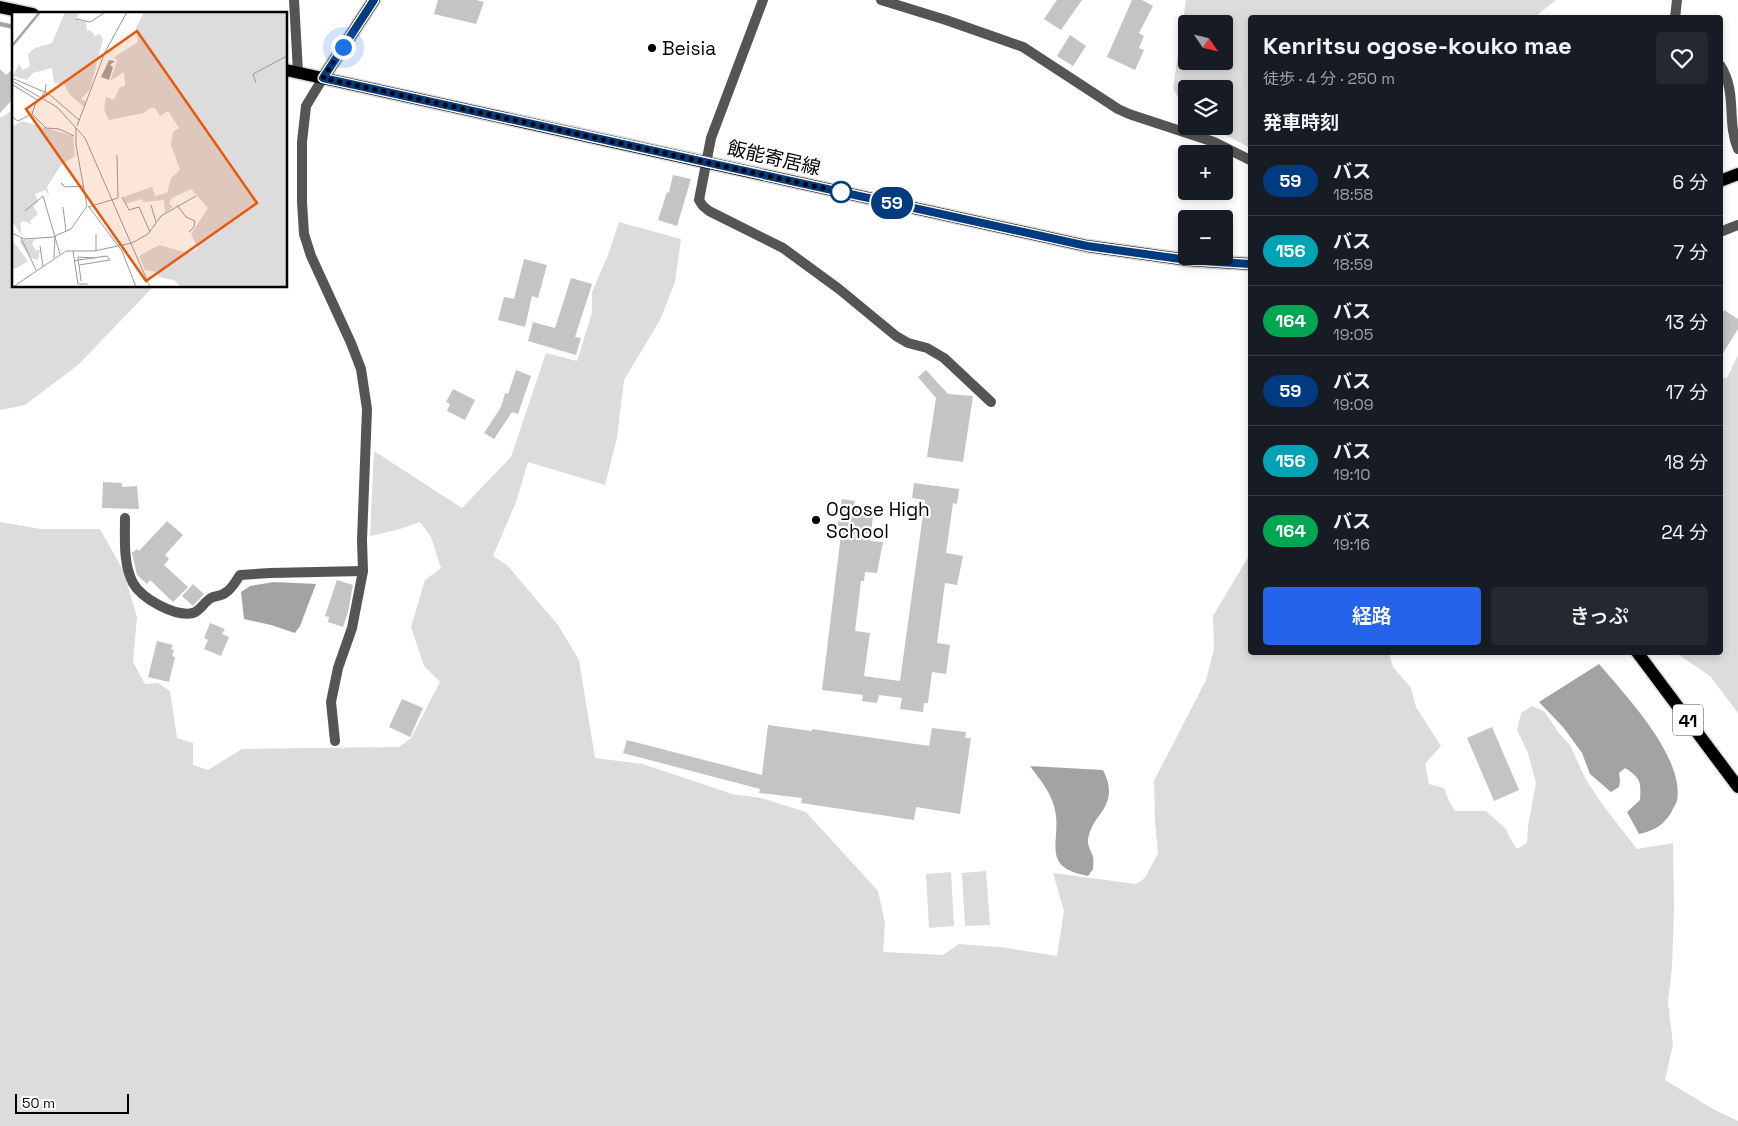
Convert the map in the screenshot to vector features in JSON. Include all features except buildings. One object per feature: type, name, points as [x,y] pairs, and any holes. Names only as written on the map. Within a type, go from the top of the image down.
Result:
[{"type":"main road","points":[[323,78],[374,0]]},
{"type":"main road","points":[[0,7],[23,12]]},
{"type":"main road","name":"飯能寄居線","points":[[292,71],[1087,246],[1179,259],[1248,264]]},
{"type":"main road","points":[[1723,180],[1738,174]]},
{"type":"main road","name":"41","points":[[1639,655],[1738,787]]},
{"type":"street","points":[[292,71],[294,0]]},
{"type":"street","points":[[763,0],[711,138],[699,200],[703,206],[732,223],[784,248],[839,288],[896,336],[908,343],[927,348],[944,358],[991,402]]},
{"type":"street","points":[[880,0],[946,20],[1023,47],[1118,109],[1214,142],[1248,159]]},
{"type":"street","points":[[1675,15],[1676,0]]},
{"type":"street","points":[[1723,70],[1728,79],[1731,91],[1736,137]]},
{"type":"street","points":[[323,78],[306,106],[302,142],[304,234],[310,256],[351,343],[361,369],[367,409],[362,540],[363,571],[352,628],[338,668],[331,702],[335,741]]},
{"type":"street","points":[[1723,231],[1738,225]]},
{"type":"street","points":[[125,518],[126,551],[133,584],[154,603],[173,612],[190,614],[196,612],[211,598],[225,593],[240,575],[270,572],[363,571]]},
{"type":"shaded area","points":[[1186,0],[1556,0],[1537,15],[1248,15],[1248,147],[1226,135],[1233,135],[1233,80],[1178,80],[1178,97],[1173,88],[1178,54],[1178,70],[1233,70],[1233,15],[1184,15]]},
{"type":"shaded area","points":[[12,110],[12,288],[152,288],[78,365],[25,405],[0,410],[0,117]]},
{"type":"shaded area","points":[[619,222],[681,239],[675,282],[660,320],[624,380],[617,438],[605,485],[528,462],[516,502],[493,556],[507,565],[558,625],[579,660],[595,758],[643,764],[732,794],[761,798],[806,812],[878,891],[885,923],[883,952],[943,955],[959,944],[1000,947],[1057,956],[1064,911],[1053,873],[1136,884],[1145,878],[1158,853],[1154,781],[1206,680],[1214,649],[1213,616],[1248,557],[1248,655],[1390,655],[1393,667],[1411,688],[1416,707],[1441,746],[1425,764],[1429,784],[1444,788],[1455,811],[1486,811],[1506,829],[1517,849],[1527,843],[1528,826],[1536,783],[1528,753],[1517,730],[1521,713],[1532,706],[1545,712],[1558,732],[1570,745],[1585,778],[1602,804],[1637,849],[1673,843],[1674,910],[1672,968],[1668,1002],[1673,1044],[1665,1080],[1713,1109],[1738,1121],[1738,1126],[0,1126],[0,522],[41,529],[100,529],[123,570],[137,617],[133,662],[145,684],[158,683],[170,691],[177,738],[193,743],[193,765],[208,770],[242,749],[399,747],[411,738],[440,682],[424,666],[411,627],[425,580],[441,568],[431,537],[420,522],[370,536],[374,451],[462,508],[511,457],[546,353],[577,361],[592,313],[592,292],[608,255]]},
{"type":"shaded area","points":[[1738,355],[1738,713],[1710,676],[1679,655],[1723,655],[1723,377],[1727,378]]},
{"type":"shaded area","points":[[274,582],[316,584],[300,626],[295,633],[244,619],[241,592],[250,586]]},
{"type":"shaded area","points":[[1599,664],[1651,728],[1663,746],[1672,765],[1677,784],[1677,801],[1666,820],[1658,827],[1644,833],[1639,834],[1627,812],[1640,800],[1640,785],[1637,778],[1625,768],[1619,773],[1619,787],[1611,792],[1590,774],[1582,753],[1563,727],[1539,702]]},
{"type":"shaded area","points":[[1030,766],[1103,770],[1108,783],[1109,793],[1107,802],[1090,832],[1088,844],[1093,859],[1093,869],[1088,876],[1073,872],[1063,866],[1058,859],[1056,851],[1055,810],[1045,786]]},
{"type":"shaded area","points":[[986,871],[990,925],[965,926],[962,873]]},
{"type":"shaded area","points":[[951,872],[954,926],[929,928],[926,874]]},
{"type":"waterway","points":[[0,24],[12,27]]},
{"type":"bus line","name":"59","points":[[374,0],[323,78],[1087,246],[1188,260],[1248,264]]},
{"type":"place","name":"Beisia","points":[[652,48]]},
{"type":"place","name":"Ogose High School","points":[[816,520]]},
{"type":"route","points":[[343,47],[323,78],[841,192]]}]
